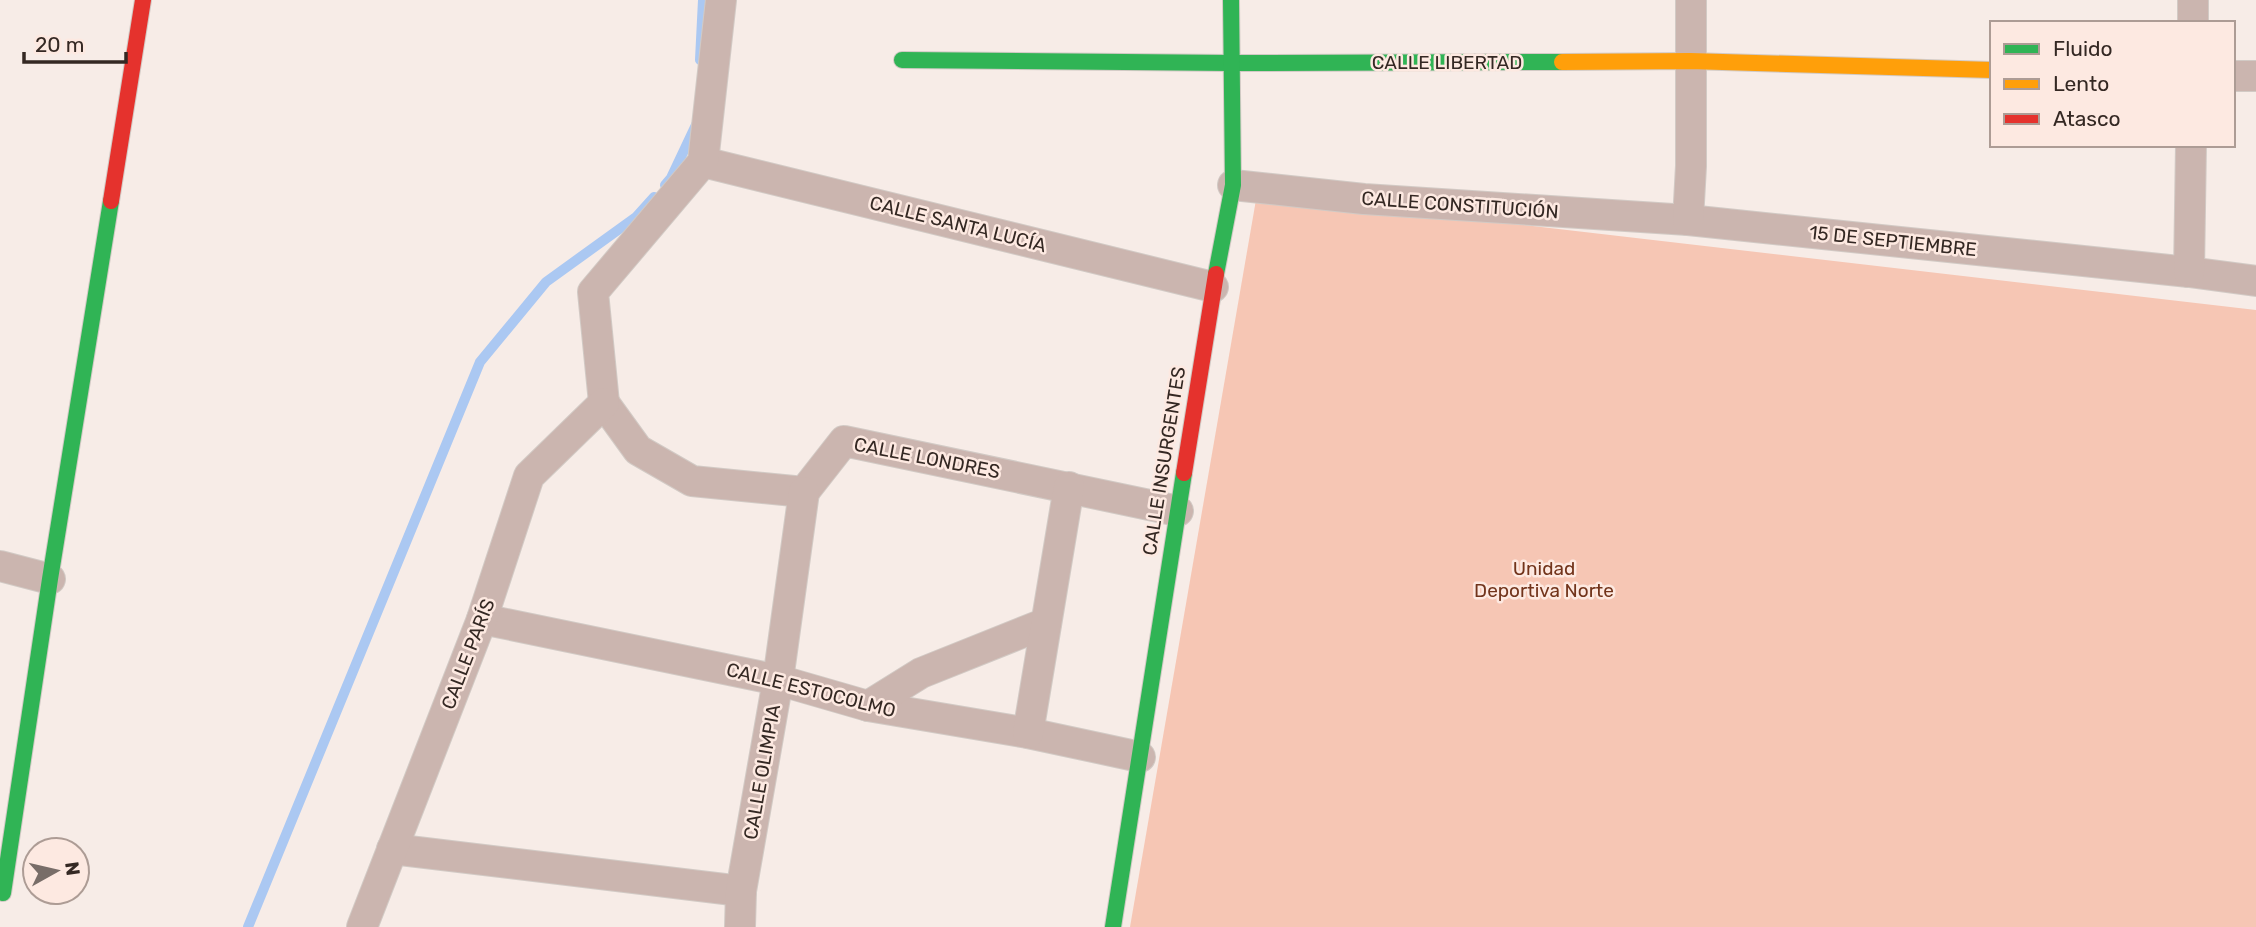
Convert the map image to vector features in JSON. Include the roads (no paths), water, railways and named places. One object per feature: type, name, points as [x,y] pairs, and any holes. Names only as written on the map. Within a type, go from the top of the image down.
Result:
[{"type":"street","points":[[3,893],[50,579],[143,0]]},
{"type":"street","points":[[721,0],[703,162],[593,292],[604,403],[638,450],[692,481],[804,492]]},
{"type":"street","name":"CALLE INSURGENTES","points":[[1113,927],[1213,287],[1233,185],[1231,0]]},
{"type":"street","points":[[1688,220],[1691,166],[1691,0]]},
{"type":"street","points":[[2193,0],[2193,21]]},
{"type":"street","name":"CALLE LIBERTAD","points":[[902,60],[1232,63],[1690,61],[1990,70]]},
{"type":"street","points":[[2235,76],[2256,76]]},
{"type":"street","points":[[2189,272],[2191,147]]},
{"type":"street","name":"CALLE SANTA LUCÍA","points":[[703,162],[1213,287]]},
{"type":"street","name":"CALLE CONSTITUCIÓN","points":[[1233,185],[1364,199],[1688,220]]},
{"type":"street","name":"15 DE SEPTIEMBRE","points":[[1688,220],[2256,281]]},
{"type":"street","name":"CALLE PARÍS","points":[[362,927],[482,619],[529,476],[604,403]]},
{"type":"street","name":"CALLE LONDRES","points":[[804,492],[844,441],[1178,511]]},
{"type":"street","points":[[1028,733],[1069,487]]},
{"type":"street","name":"CALLE OLIMPIA","points":[[740,927],[741,891],[778,680],[804,492]]},
{"type":"street","points":[[0,566],[50,579]]},
{"type":"street","name":"CALLE ESTOCOLMO","points":[[482,619],[778,680],[868,706],[1028,733],[1140,757]]},
{"type":"street","points":[[868,706],[921,673],[1046,624]]},
{"type":"street","points":[[392,849],[741,891]]},
{"type":"waterway","points":[[700,60],[703,0]]},
{"type":"waterway","points":[[665,185],[671,178],[696,125]]},
{"type":"waterway","points":[[248,927],[480,362],[546,282],[636,217],[654,197]]},
{"type":"park label","name":"Unidad Deportiva Norte","points":[[1544,579]]}]
